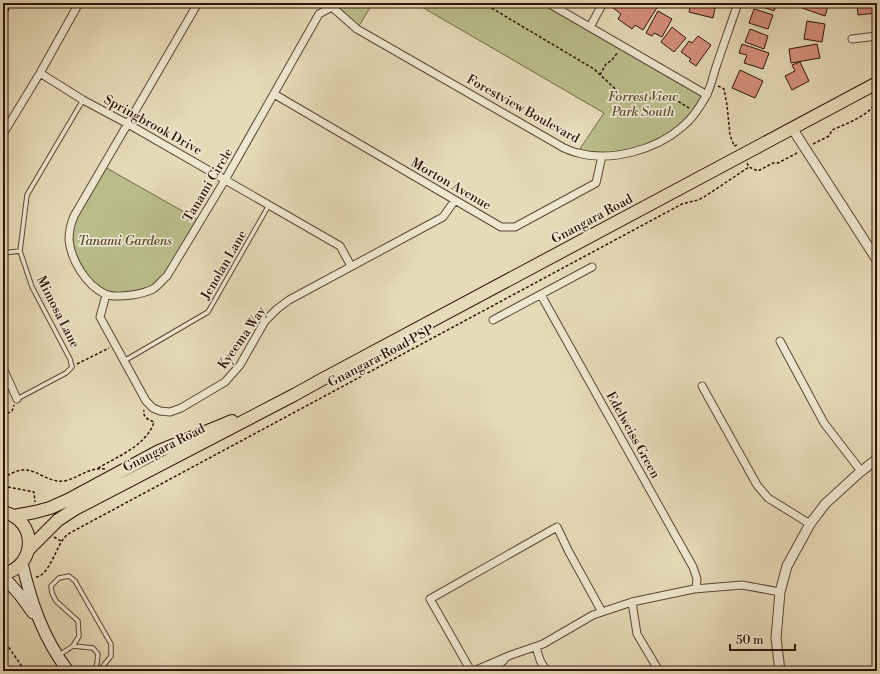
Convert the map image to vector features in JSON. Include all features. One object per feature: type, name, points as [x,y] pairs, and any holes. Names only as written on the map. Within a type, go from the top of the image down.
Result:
[{"type":"main road","name":"Gnangara Road","points":[[28,550],[58,520],[75,509],[294,395],[877,83]]},
{"type":"main road","name":"Gnangara Road","points":[[8,514],[35,512],[50,508],[68,500],[159,451],[240,417],[321,380]]},
{"type":"main road","points":[[8,514],[22,522],[27,531],[29,540],[26,557],[22,563],[16,569],[3,575],[39,621]]},
{"type":"main road","points":[[22,563],[28,588],[39,621],[57,657],[68,671]]},
{"type":"street","points":[[3,134],[40,73],[79,3]]},
{"type":"street","points":[[106,295],[94,287],[80,271],[73,256],[69,240],[70,228],[74,216],[198,3]]},
{"type":"street","points":[[548,3],[707,94]]},
{"type":"street","points":[[590,27],[603,3]]},
{"type":"street","name":"Forestview Boulevard","points":[[330,5],[358,29],[564,148],[577,153],[602,156],[633,152],[665,139],[682,127],[696,112],[707,94],[738,3]]},
{"type":"street","name":"Tanami Circle","points":[[106,295],[123,296],[140,294],[154,288],[166,276],[225,180],[320,14],[330,5]]},
{"type":"street","points":[[852,39],[877,36]]},
{"type":"street","name":"Springbrook Drive","points":[[40,73],[83,100],[128,124],[340,246],[351,266]]},
{"type":"street","name":"Morton Avenue","points":[[274,94],[501,227],[515,227],[596,183],[602,156]]},
{"type":"street","points":[[792,128],[877,260]]},
{"type":"street","name":"Kyeema Way","points":[[106,295],[100,318],[146,401],[153,408],[160,411],[170,412],[181,408],[225,382],[240,365],[265,321],[289,300],[443,218],[455,200]]},
{"type":"street","points":[[493,320],[592,267]]},
{"type":"street","name":"Edelweiss Green","points":[[541,295],[693,567],[697,579],[696,589]]},
{"type":"street","points":[[780,341],[824,423],[861,471]]},
{"type":"street","points":[[3,368],[17,399]]},
{"type":"street","points":[[702,386],[757,485],[768,498],[810,524]]},
{"type":"street","points":[[780,671],[776,638],[780,592],[788,566],[810,524],[825,504],[861,471],[877,459]]},
{"type":"street","points":[[471,671],[430,599],[557,527],[602,612]]},
{"type":"street","points":[[474,671],[510,655],[543,644],[593,615],[632,602],[696,589],[742,585],[780,592]]},
{"type":"street","points":[[632,602],[637,634],[659,671]]},
{"type":"street","points":[[536,647],[540,660],[546,671]]},
{"type":"street","points":[[492,671],[510,655]]},
{"type":"lane","name":"Mimosa Lane","points":[[17,399],[66,374],[72,367],[70,359],[32,287],[20,251],[27,195],[83,100]]},
{"type":"lane","name":"Jenolan Lane","points":[[124,361],[208,312],[269,205]]},
{"type":"lane","points":[[3,254],[20,251]]},
{"type":"lane","points":[[57,657],[73,646],[79,636],[78,621],[56,601],[52,593],[51,586],[59,578],[69,576],[75,581],[111,644],[111,656],[97,671]]},
{"type":"lane","points":[[73,646],[93,648],[98,654],[94,671]]},
{"type":"path","points":[[3,20],[12,3]]},
{"type":"path","points":[[483,3],[594,69],[624,97],[676,100],[696,112]]},
{"type":"path","points":[[600,75],[606,64],[612,60],[623,46]]},
{"type":"path","points":[[718,86],[724,89],[730,135],[734,146],[740,144],[749,167],[758,171],[772,163],[778,163],[829,136],[832,130],[866,114],[877,102]]},
{"type":"path","name":"Gnangara Road PSP","points":[[36,577],[40,576],[44,572],[52,561],[61,541],[68,534],[682,204],[704,197],[749,167]]},
{"type":"path","points":[[72,367],[115,345]]},
{"type":"path","points":[[3,416],[12,411],[17,399]]},
{"type":"path","points":[[3,478],[23,470],[34,472],[52,480],[65,481],[96,468],[141,442],[153,427],[154,422],[146,418],[143,413],[146,401]]},
{"type":"path","points":[[96,468],[104,468],[120,472]]},
{"type":"path","points":[[3,486],[34,492]]},
{"type":"path","points":[[3,639],[26,671]]},
{"type":"green space","points":[[329,3],[373,3],[357,29]]},
{"type":"green space","name":"Forrest View Park South","points":[[415,3],[548,3],[707,95],[696,112],[665,139],[622,154],[577,153],[604,113]]},
{"type":"green space","name":"Tanami Gardens","points":[[103,166],[200,221],[167,276],[140,294],[106,295],[80,271],[69,240],[74,216]]},
{"type":"building","points":[[616,3],[653,3],[658,6],[643,30],[635,25],[632,29],[618,19],[621,14],[613,8]]},
{"type":"building","points":[[691,3],[716,3],[713,18],[689,12]]},
{"type":"building","points":[[753,3],[777,3],[774,11]]},
{"type":"building","points":[[804,3],[829,3],[825,16],[802,8]]},
{"type":"building","points":[[857,3],[875,3],[876,13],[858,15]]},
{"type":"building","points":[[754,9],[773,15],[768,29],[749,23]]},
{"type":"building","points":[[658,11],[672,19],[662,37],[654,33],[652,36],[646,33]]},
{"type":"building","points":[[807,21],[825,24],[822,42],[804,39]]},
{"type":"building","points":[[672,27],[686,38],[674,52],[661,42]]},
{"type":"building","points":[[750,29],[768,36],[764,49],[745,42]]},
{"type":"building","points":[[698,36],[711,45],[696,66],[689,61],[691,59],[681,52],[689,41],[692,43]]},
{"type":"building","points":[[742,44],[769,53],[763,69],[744,63],[747,55],[739,53]]},
{"type":"building","points":[[817,44],[820,58],[791,63],[789,49]]},
{"type":"building","points":[[800,62],[809,81],[792,90],[785,76],[795,71],[792,65]]},
{"type":"building","points":[[740,70],[763,81],[755,98],[732,88]]}]
